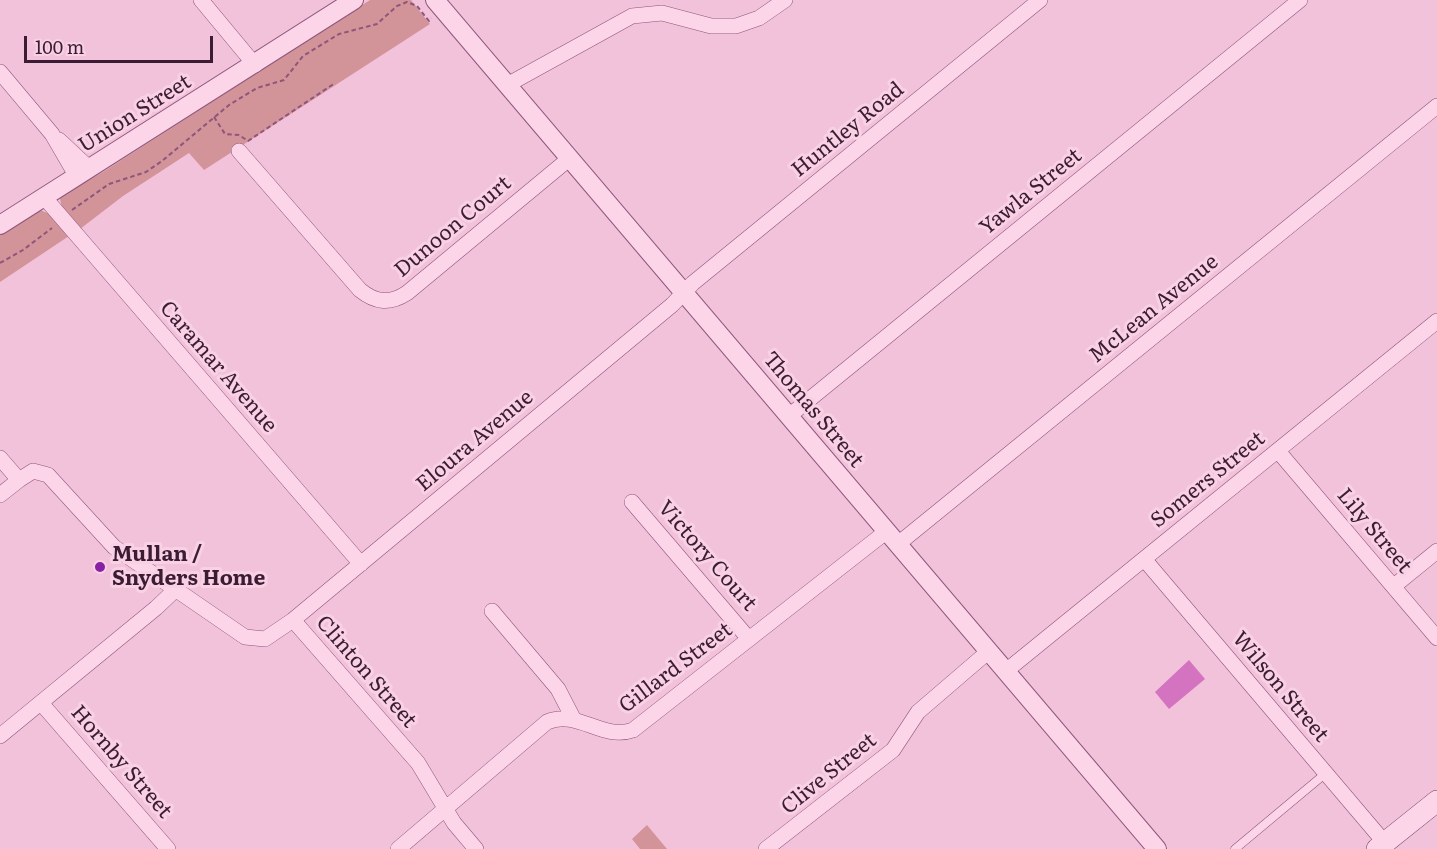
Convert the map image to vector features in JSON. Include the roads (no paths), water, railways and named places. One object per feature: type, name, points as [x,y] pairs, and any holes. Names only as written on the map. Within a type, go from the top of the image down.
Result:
[{"type":"main road","points":[[1381,846],[1437,801]]},
{"type":"street","points":[[201,0],[255,65]]},
{"type":"street","name":"Union Street","points":[[0,225],[354,0]]},
{"type":"street","points":[[507,85],[632,16],[662,13],[711,26],[736,26],[759,18],[785,0]]},
{"type":"street","name":"Huntley Road","points":[[684,293],[1040,0]]},
{"type":"street","name":"Yawla Street","points":[[789,416],[1300,0]]},
{"type":"street","name":"Thomas Street","points":[[434,8],[507,85],[570,158],[1157,849]]},
{"type":"street","points":[[0,72],[84,173]]},
{"type":"street","name":"McLean Avenue","points":[[892,538],[1437,106]]},
{"type":"street","name":"Dunoon Court","points":[[239,151],[360,290],[381,301],[395,300],[407,293],[570,158]]},
{"type":"street","name":"Caramar Avenue","points":[[44,197],[361,564]]},
{"type":"street","name":"Eloura Avenue","points":[[293,620],[684,293]]},
{"type":"street","name":"Somers Street","points":[[1006,671],[1437,321]]},
{"type":"street","name":"Lily Street","points":[[1278,451],[1437,638]]},
{"type":"street","points":[[0,458],[19,480],[0,495]]},
{"type":"street","name":"Clinton Street","points":[[19,480],[33,471],[48,475],[107,541],[237,633],[253,639],[271,637],[293,620],[418,763],[454,823],[476,849]]},
{"type":"street","name":"Victory Court","points":[[632,502],[749,639]]},
{"type":"street","name":"Gillard Street","points":[[573,718],[605,731],[633,730],[749,639],[892,538]]},
{"type":"street","points":[[1394,586],[1437,551]]},
{"type":"street","name":"Wilson Street","points":[[1144,559],[1326,773],[1381,846]]},
{"type":"street","points":[[0,736],[175,590]]},
{"type":"street","points":[[398,849],[539,727],[555,718],[573,718],[558,689],[492,611]]},
{"type":"street","name":"Clive Street","points":[[766,849],[893,750],[918,712],[989,651]]},
{"type":"street","name":"Hornby Street","points":[[41,703],[168,849]]},
{"type":"lane","points":[[1236,849],[1326,773]]},
{"type":"place","name":"Mullan / Snyders Home","points":[[100,567]]}]
